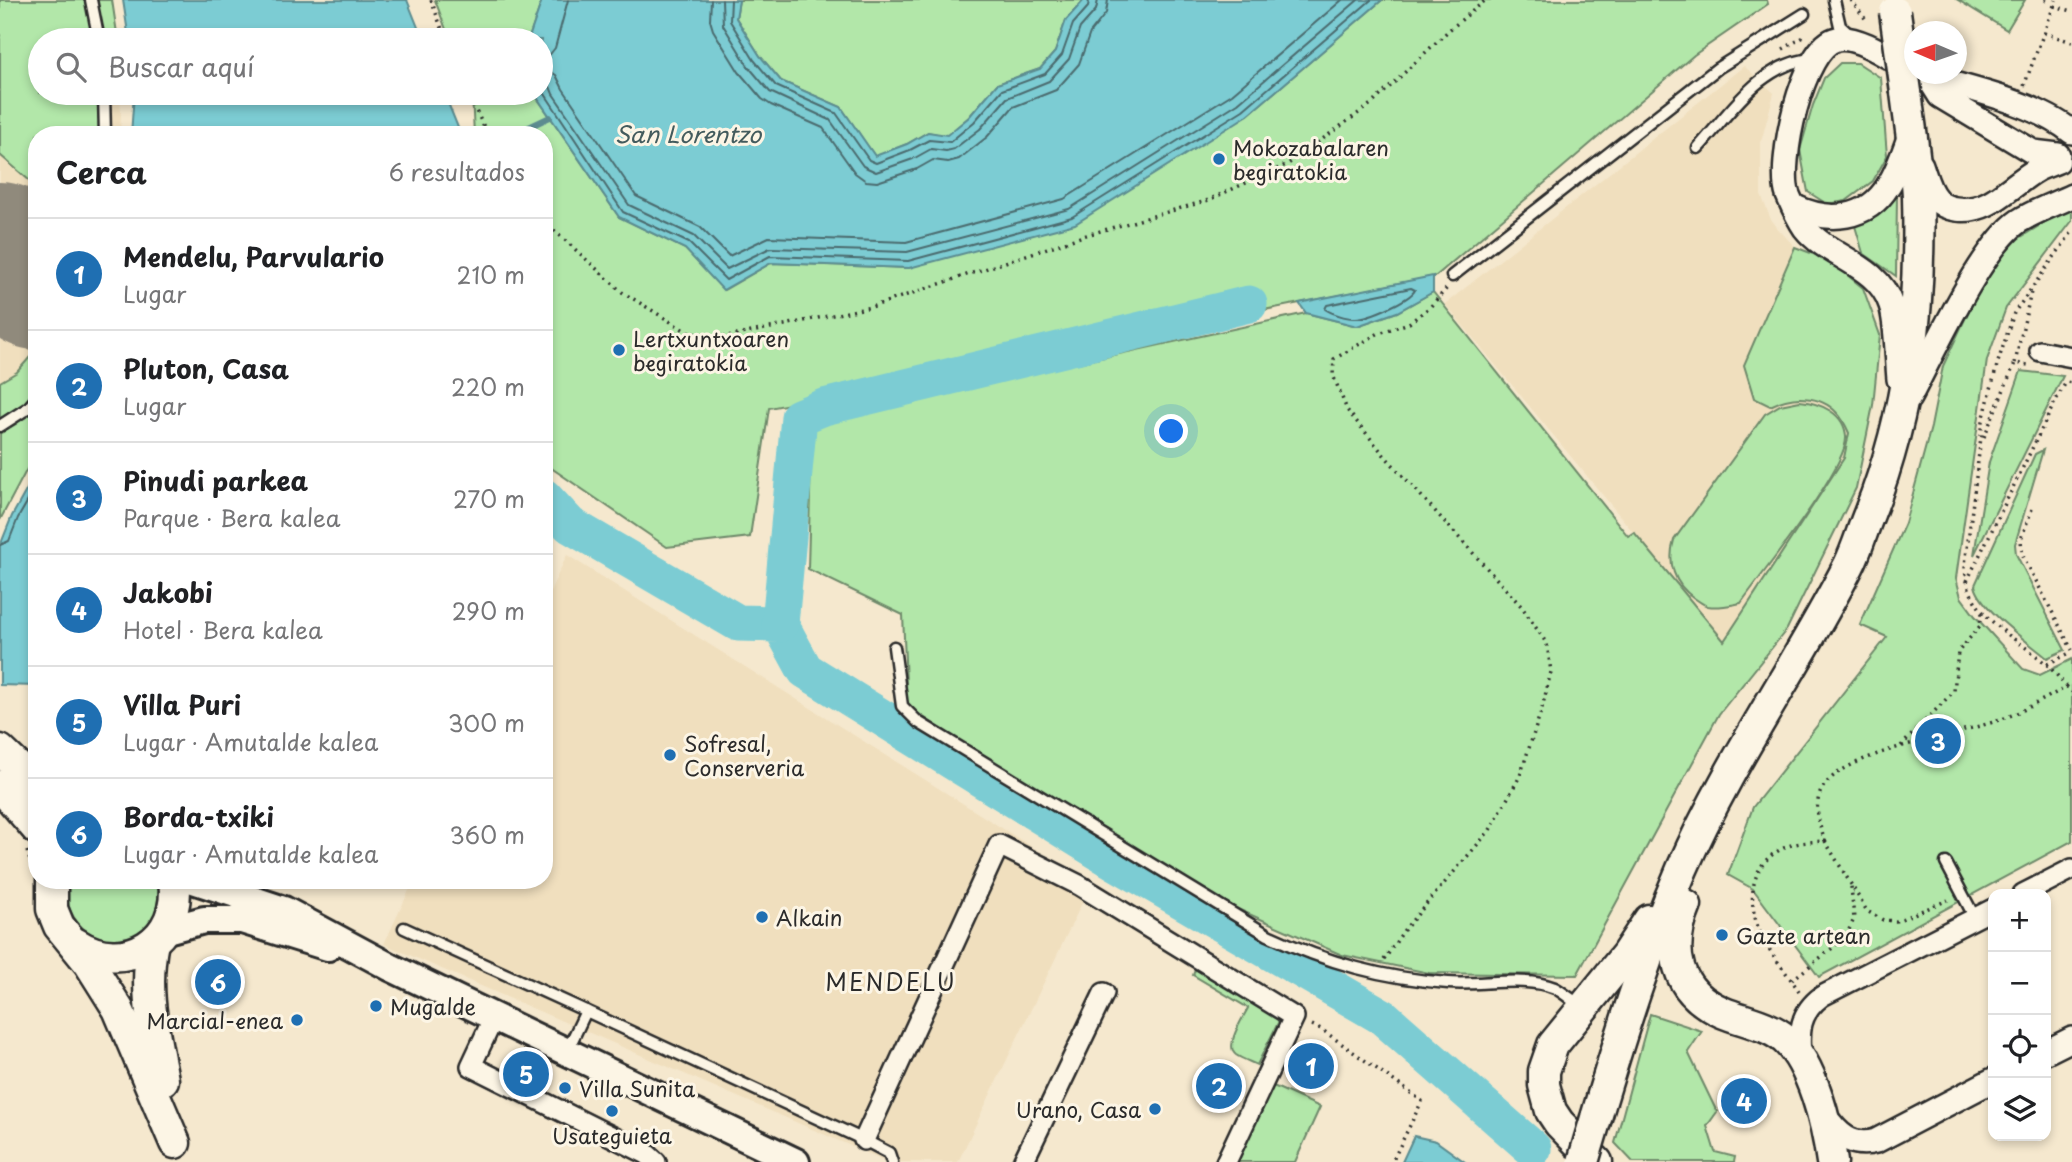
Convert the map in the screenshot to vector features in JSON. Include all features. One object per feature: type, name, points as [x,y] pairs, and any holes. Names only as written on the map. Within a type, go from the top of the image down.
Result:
[{"type":"main road","points":[[1894,6],[1904,38]]},
{"type":"main road","points":[[1597,1162],[1551,1111],[1544,1085],[1547,1058],[1553,1045],[1585,1009],[1626,955],[1682,869],[1744,748],[1850,562],[1883,480],[1903,410],[1914,334],[1918,272],[1917,193],[1911,132],[1916,84]]},
{"type":"main road","points":[[1744,748],[1679,922],[1676,956],[1685,981],[1703,1002],[1776,1032],[1801,1059],[1821,1110],[1832,1162]]},
{"type":"main road","points":[[4,766],[28,780]]},
{"type":"main road","points":[[4,766],[28,829]]},
{"type":"main road","points":[[1583,1162],[1630,1004],[1682,869]]},
{"type":"main road","points":[[46,889],[59,926],[105,985],[118,1009],[177,1152]]},
{"type":"main road","points":[[175,889],[174,907],[158,937],[148,964],[148,997],[177,1152]]},
{"type":"main road","points":[[221,889],[285,910],[390,967],[796,1162]]},
{"type":"main road","points":[[72,941],[87,951],[116,957],[140,950],[158,937],[204,920],[242,920],[390,967]]},
{"type":"street","points":[[1903,410],[1892,306],[1883,289],[1869,274],[1804,227],[1787,194],[1784,173],[1785,152],[1798,101],[1822,47],[1835,39],[1854,40],[1904,71]]},
{"type":"street","points":[[1924,84],[2033,152],[2058,158]]},
{"type":"street","points":[[1955,84],[2059,121],[2072,132],[2062,141],[2058,158],[2061,170],[2072,181]]},
{"type":"street","points":[[1911,132],[1927,183],[1937,200],[1953,208],[1977,207],[1992,202],[2058,158]]},
{"type":"street","points":[[1795,207],[1823,218],[1837,218],[1857,212],[1874,202],[1888,187],[1911,132]]},
{"type":"street","points":[[1903,410],[1986,258],[2004,234],[2018,222],[2072,196]]},
{"type":"street","points":[[2039,359],[2072,357]]},
{"type":"street","points":[[864,1140],[999,845],[1079,885],[1294,1017],[1226,1162]]},
{"type":"street","points":[[2033,889],[2072,869]]},
{"type":"street","points":[[1801,1059],[1799,1033],[1809,1006],[1822,996],[1988,912]]},
{"type":"street","points":[[1023,1162],[1104,993]]},
{"type":"street","points":[[494,1017],[471,1066],[648,1154],[656,1162]]},
{"type":"street","points":[[2051,1050],[2072,1039]]},
{"type":"street","points":[[1821,1110],[1846,1139],[1860,1144],[1868,1143],[1988,1083]]},
{"type":"lane","points":[[91,0],[97,28]]},
{"type":"lane","points":[[1834,0],[1840,26],[1854,40]]},
{"type":"lane","points":[[1452,276],[1718,68],[1804,13]]},
{"type":"lane","points":[[1698,148],[1762,77],[1798,59],[1815,59]]},
{"type":"lane","points":[[105,105],[106,126]]},
{"type":"lane","points":[[0,426],[28,408]]},
{"type":"lane","points":[[894,647],[902,706],[918,722],[1269,934],[1311,955],[1375,973],[1449,983],[1532,984],[1554,988],[1585,1009]]},
{"type":"lane","points":[[1946,863],[1975,918]]},
{"type":"lane","points":[[404,928],[864,1140],[889,1153],[892,1162]]},
{"type":"lane","points":[[566,1052],[586,1011]]},
{"type":"path","points":[[431,0],[442,28]]},
{"type":"path","points":[[553,229],[622,292],[689,333],[727,337],[871,307],[1083,236],[1206,201],[1288,164],[1374,102],[1449,30],[1486,0]]},
{"type":"path","points":[[2023,90],[2056,0]]},
{"type":"path","points":[[2053,6],[2072,12]]},
{"type":"path","points":[[2043,33],[2072,42]]},
{"type":"path","points":[[473,105],[484,126]]},
{"type":"path","points":[[2072,232],[2014,313],[1997,365],[1983,421],[1965,565],[1970,596],[1982,613],[2047,664],[2072,692]]},
{"type":"path","points":[[1375,973],[1405,930],[1490,830],[1520,776],[1551,673],[1547,644],[1522,607],[1347,410],[1333,375],[1334,359],[1379,332],[1409,323],[1446,290],[1452,276]]},
{"type":"path","points":[[1982,443],[2015,363],[2031,290]]},
{"type":"path","points":[[2015,363],[2039,359]]},
{"type":"path","points":[[1966,583],[2054,404],[2066,382],[2072,383]]},
{"type":"path","points":[[2032,509],[2021,539],[2022,555],[2072,651],[2047,664]]},
{"type":"path","points":[[1900,747],[1954,691],[1958,652],[1980,626],[1982,613]]},
{"type":"path","points":[[1962,893],[1896,921],[1883,920],[1867,911],[1825,841],[1819,825],[1818,810],[1822,789],[1830,779],[1845,769],[1900,747],[2000,720],[2067,687]]},
{"type":"path","points":[[1809,1006],[1761,935],[1751,903],[1755,878],[1763,864],[1776,851],[1793,844],[1825,841]]},
{"type":"path","points":[[1792,980],[1845,938],[1854,919],[1851,884]]},
{"type":"path","points":[[1294,1017],[1321,1029],[1422,1101],[1392,1162]]},
{"type":"shaded area","points":[[0,0],[112,0],[116,28],[28,28],[28,105],[121,105],[120,126],[28,126],[28,469],[0,520]]},
{"type":"shaded area","points":[[1744,66],[1774,93],[1761,142],[1761,195],[1772,222],[1795,247],[1744,365],[1770,406],[1784,398],[1819,400],[1837,413],[1849,432],[1844,458],[1724,642],[1445,304]]},
{"type":"shaded area","points":[[567,555],[1091,884],[958,1162],[888,1162],[384,944],[410,889],[553,889],[553,585]]},
{"type":"green space","points":[[0,0],[86,0],[93,28],[28,28],[28,105],[99,105],[100,126],[28,126],[28,179],[0,155]]},
{"type":"green space","points":[[97,0],[112,0],[116,28],[103,28]]},
{"type":"green space","points":[[435,0],[542,0],[532,28],[446,28]]},
{"type":"green space","points":[[739,0],[1084,0],[1066,20],[1055,52],[1040,69],[997,84],[969,117],[947,136],[928,132],[875,157],[841,107],[781,81],[760,56],[736,18]]},
{"type":"green space","points":[[1382,0],[1767,0],[1768,4],[1694,55],[1436,276],[769,408],[750,537],[667,547],[553,469],[553,126],[474,126],[473,105],[542,105],[619,217],[685,249],[724,290],[771,263],[909,268],[1248,115]]},
{"type":"green space","points":[[1958,0],[2025,0],[2007,30]]},
{"type":"green space","points":[[1840,63],[1858,63],[1881,78],[1887,156],[1873,181],[1846,201],[1827,204],[1808,192],[1800,150],[1824,78]]},
{"type":"green space","points":[[1897,195],[1896,276],[1863,253],[1855,226]]},
{"type":"green space","points":[[2072,205],[2072,221],[2006,308],[1987,360],[1956,578],[1961,597],[2023,669],[2040,675],[2072,659],[2072,841],[1819,977],[1753,889],[1728,875],[1753,807],[1887,637],[1860,625],[1905,523],[1931,427],[1943,366],[1987,272],[2018,239]]},
{"type":"green space","points":[[1795,247],[1829,260],[1863,288],[1880,335],[1873,405],[1856,488],[1787,629],[1719,714],[1577,975],[1429,973],[1342,955],[1158,874],[907,706],[903,615],[808,569],[812,421],[1306,313],[1357,326],[1397,312],[1433,292],[1628,536],[1634,532],[1724,641],[1844,458],[1849,433],[1839,415],[1822,402],[1796,398],[1770,406],[1754,398],[1744,365]]},
{"type":"green space","points":[[28,359],[28,401],[0,420],[0,382],[17,372]]},
{"type":"green space","points":[[2021,371],[2063,376],[1974,555],[1989,462]]},
{"type":"green space","points":[[1800,401],[1823,407],[1836,416],[1845,429],[1843,452],[1819,495],[1741,603],[1717,607],[1704,605],[1677,580],[1671,557],[1674,540],[1765,414],[1780,405]]},
{"type":"green space","points":[[28,413],[28,469],[0,520],[0,433]]},
{"type":"green space","points":[[2043,450],[2015,544],[2016,554],[2065,650],[2047,658],[1985,604],[1975,585],[2035,454]]},
{"type":"green space","points":[[69,889],[158,889],[155,913],[145,929],[131,938],[115,940],[99,937],[84,929],[73,917],[68,900]]},
{"type":"green space","points":[[1197,965],[1279,1016],[1257,1065],[1236,1055],[1232,1045],[1248,1008],[1193,975]]},
{"type":"green space","points":[[1650,1014],[1702,1031],[1688,1052],[1717,1112],[1707,1126],[1715,1152],[1735,1157],[1734,1162],[1633,1162],[1615,1143]]},
{"type":"green space","points":[[1271,1085],[1320,1107],[1295,1162],[1236,1162]]},
{"type":"water","points":[[123,0],[407,0],[418,28],[127,28]]},
{"type":"water","name":"San Lorentzo","points":[[542,0],[739,0],[736,18],[760,56],[781,81],[841,107],[875,156],[907,144],[928,132],[947,135],[969,117],[997,84],[1040,69],[1055,52],[1066,20],[1084,0],[1382,0],[1248,115],[1075,224],[909,268],[771,263],[723,290],[685,249],[619,217],[542,105],[553,105],[553,28],[532,28]]},
{"type":"water","points":[[133,105],[449,105],[457,126],[132,126]]},
{"type":"water","points":[[1433,276],[1433,292],[1397,312],[1357,326],[1306,313],[1299,303]]},
{"type":"water","points":[[28,487],[28,686],[0,685],[0,546]]},
{"type":"water","points":[[1414,1136],[1436,1141],[1465,1162],[1402,1162]]},
{"type":"waterway","points":[[531,126],[550,117]]},
{"type":"waterway","points":[[780,624],[799,417],[824,407],[1249,304]]},
{"type":"waterway","points":[[553,507],[570,525],[738,623],[780,624],[805,670],[1114,861],[1383,1017],[1533,1149]]},
{"type":"taxiway","points":[[0,305],[14,285],[17,266]]},
{"type":"runway","points":[[0,250],[28,274]]},
{"type":"place","name":"Mokozabalaren begiratokia","points":[[1219,159]]},
{"type":"place","name":"Lertxuntxoaren begiratokia","points":[[619,350]]},
{"type":"place","name":"Pinudi parkea","points":[[1938,741]]},
{"type":"place","name":"Sofresal, Conserveria","points":[[670,755]]},
{"type":"place","name":"Alkain","points":[[762,917]]},
{"type":"place","name":"Gazte artean","points":[[1722,935]]},
{"type":"place","name":"Borda-txiki","points":[[218,982]]},
{"type":"place","name":"Mugalde","points":[[376,1006]]},
{"type":"place","name":"Marcial-enea","points":[[297,1020]]},
{"type":"place","name":"Mendelu, Parvulario","points":[[1311,1066]]},
{"type":"place","name":"Villa Puri","points":[[526,1074]]},
{"type":"place","name":"Pluton, Casa","points":[[1219,1086]]},
{"type":"place","name":"Villa Sunita","points":[[565,1088]]},
{"type":"place","name":"Jakobi","points":[[1744,1101]]},
{"type":"place","name":"Urano, Casa","points":[[1155,1109]]},
{"type":"place","name":"Usateguieta","points":[[612,1111]]},
{"type":"district","name":"MENDELU","points":[[891,981]]}]
